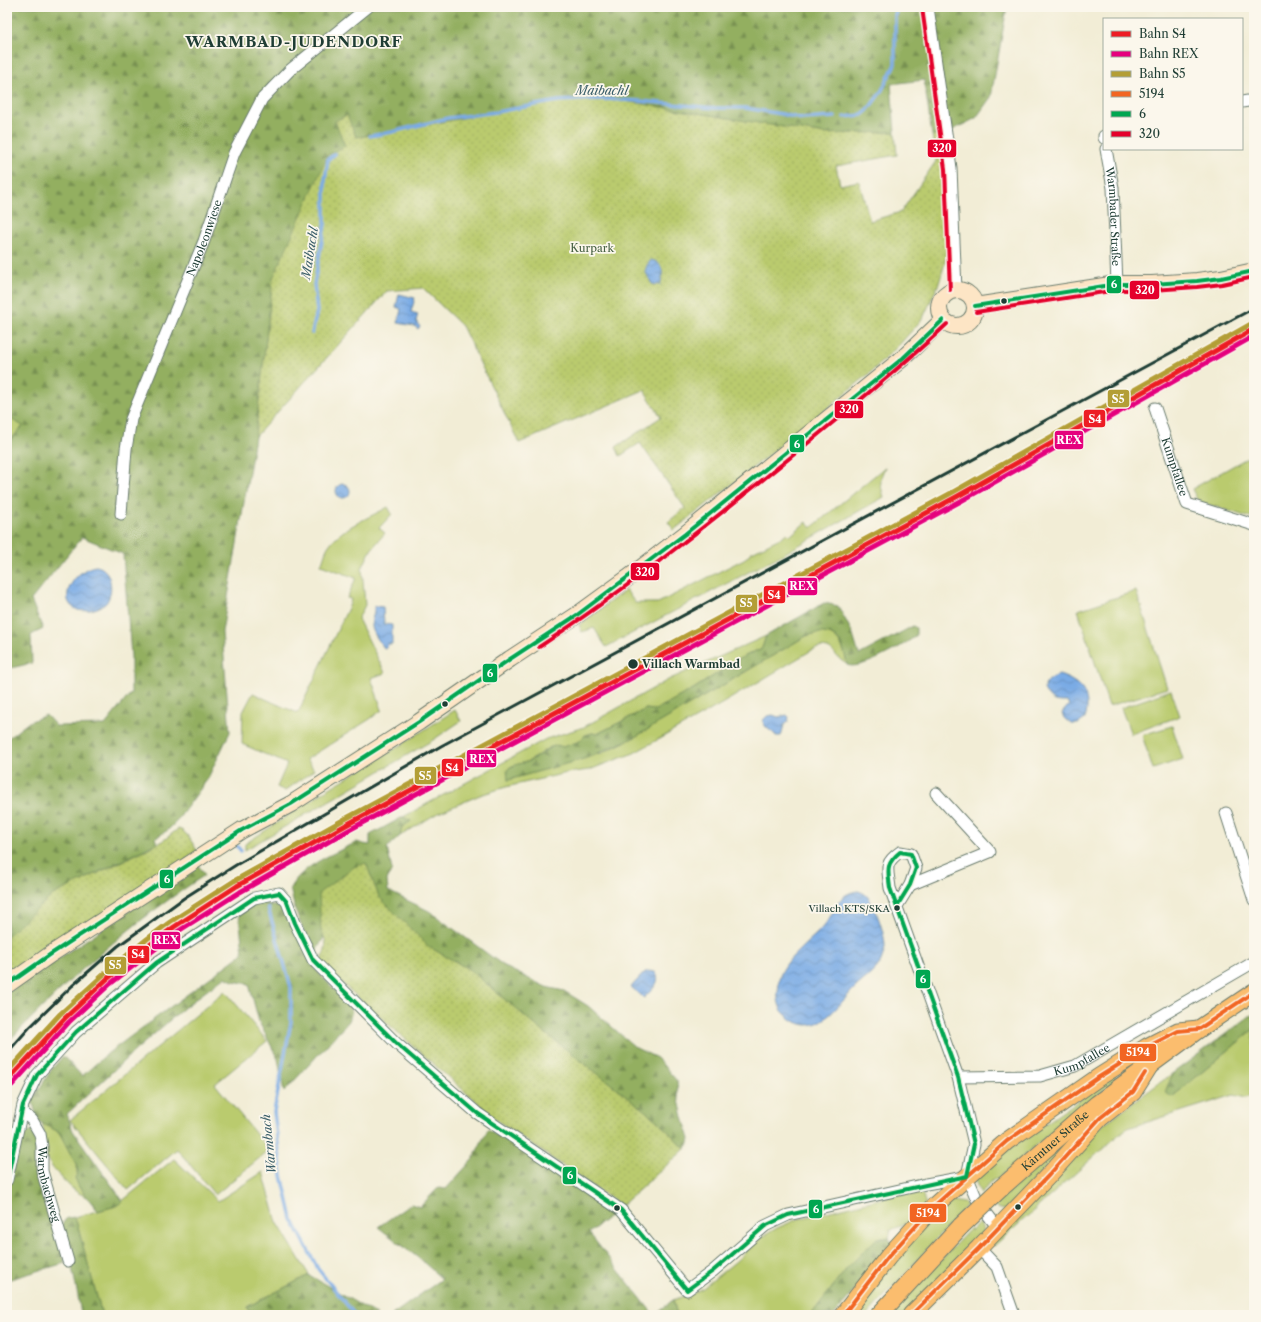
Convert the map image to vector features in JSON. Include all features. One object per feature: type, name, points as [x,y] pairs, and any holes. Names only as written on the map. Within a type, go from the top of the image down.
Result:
[{"type":"main road","name":"Kärntner Straße","points":[[879,1315],[961,1226],[1001,1188],[1097,1104],[1199,1029],[1254,992]]},
{"type":"main road","points":[[844,1315],[888,1257],[933,1207],[1007,1141],[1099,1077],[1147,1047],[1178,1031],[1199,1029]]},
{"type":"main road","points":[[911,1315],[979,1248],[1100,1118],[1133,1092],[1150,1065]]},
{"type":"street","name":"Napoleonwiese","points":[[121,514],[126,449],[131,419],[204,241],[234,153],[262,99],[290,70],[368,7]]},
{"type":"street","points":[[928,7],[951,168],[956,290]]},
{"type":"street","points":[[1243,102],[1254,100]]},
{"type":"street","name":"Warmbader Straße","points":[[1106,150],[1113,188],[1117,284]]},
{"type":"street","points":[[975,306],[1117,284],[1152,284],[1197,281],[1254,271]]},
{"type":"street","points":[[956,290],[961,290],[971,296],[975,306],[973,317],[964,325],[959,326],[953,326],[943,320],[939,312],[940,302],[946,294],[956,290]]},
{"type":"street","points":[[7,985],[51,954],[229,839],[291,804],[419,722],[577,615],[691,529],[903,358],[943,320]]},
{"type":"street","name":"Kumpfallee","points":[[1155,408],[1187,504],[1254,525]]},
{"type":"street","points":[[910,885],[990,852],[936,793]]},
{"type":"street","points":[[1226,813],[1254,900]]},
{"type":"street","points":[[897,906],[910,885],[916,868],[911,854],[900,852],[891,858],[888,865],[890,888],[958,1077],[974,1144],[967,1176],[978,1202],[998,1228]]},
{"type":"street","points":[[7,1180],[23,1105],[37,1075],[76,1032],[156,963],[254,898],[270,893],[279,893],[287,902],[295,923],[313,960],[397,1044],[477,1113],[621,1210],[687,1290],[713,1271],[765,1226],[788,1215],[967,1176]]},
{"type":"street","name":"Kumpfallee","points":[[958,1077],[1040,1076],[1075,1066],[1254,962]]},
{"type":"street","name":"Warmbachweg","points":[[22,1112],[32,1120],[40,1134],[42,1146],[42,1171],[68,1261]]},
{"type":"street","points":[[979,1248],[997,1267],[1014,1315]]},
{"type":"green space","points":[[7,7],[639,7],[640,11],[675,7],[1007,7],[991,97],[976,118],[943,135],[932,135],[924,80],[891,84],[895,132],[825,134],[588,95],[366,136],[356,137],[352,128],[336,121],[345,146],[273,278],[255,437],[222,632],[230,732],[207,780],[176,822],[168,830],[155,838],[157,843],[53,895],[7,937],[7,739],[29,722],[46,715],[56,726],[105,725],[131,693],[131,656],[123,554],[82,537],[31,600],[43,629],[31,635],[32,663],[7,669],[7,444],[23,426],[7,417]]},
{"type":"green space","name":"Kurpark","points":[[588,95],[825,134],[895,132],[897,155],[836,166],[840,185],[859,181],[870,221],[901,212],[936,161],[932,135],[943,135],[949,215],[945,263],[939,283],[923,318],[899,345],[870,373],[674,530],[668,522],[685,508],[640,443],[620,456],[616,447],[661,417],[644,390],[519,443],[462,326],[423,288],[387,291],[255,437],[273,278],[328,155],[345,146],[335,121],[347,115],[356,137],[366,136]]},
{"type":"green space","points":[[7,417],[24,425],[7,444]]},
{"type":"green space","points":[[1254,454],[1254,519],[1198,501],[1192,489]]},
{"type":"green space","points":[[885,467],[881,482],[884,497],[787,552],[606,647],[594,628],[582,632],[579,625],[626,590],[635,603],[658,603],[744,559],[751,554],[750,553],[787,533],[790,536],[806,522],[811,528]]},
{"type":"green space","points":[[388,507],[392,514],[379,528],[385,533],[371,550],[362,568],[365,605],[358,619],[385,673],[371,678],[382,710],[307,759],[314,770],[285,791],[277,787],[287,764],[242,744],[243,712],[253,693],[298,713],[350,604],[351,599],[347,598],[356,578],[321,565],[328,546],[341,533]]},
{"type":"green space","points":[[1136,591],[1167,688],[1109,706],[1078,610]]},
{"type":"green space","points":[[824,603],[838,606],[852,632],[859,655],[913,626],[916,628],[916,636],[872,661],[853,666],[847,665],[843,648],[836,637],[824,633],[806,636],[635,737],[587,758],[508,780],[507,770],[511,766],[527,762],[553,746],[557,745],[563,747],[580,741],[585,735],[592,733],[597,734],[646,709],[655,710],[695,688],[739,659],[762,648],[766,636]]},
{"type":"green space","points":[[821,632],[832,635],[840,643],[847,664],[825,647],[812,650],[718,706],[634,753],[589,770],[567,773],[506,787],[480,795],[436,814],[400,836],[401,827],[411,821],[403,817],[546,739],[584,727],[670,679],[766,636],[762,648],[739,659],[695,688],[655,711],[646,709],[597,734],[592,733],[580,741],[563,747],[550,747],[529,761],[510,767],[508,780],[602,753],[635,737],[806,636]]},
{"type":"green space","points":[[1171,690],[1180,716],[1131,734],[1121,708]]},
{"type":"green space","points":[[455,710],[461,721],[433,740],[245,850],[245,844],[328,789],[387,754]]},
{"type":"green space","points":[[1172,726],[1183,759],[1153,769],[1142,735]]},
{"type":"green space","points":[[403,817],[411,821],[402,827],[400,836],[387,848],[392,870],[387,880],[388,891],[429,911],[507,968],[546,987],[564,991],[588,1006],[636,1048],[657,1058],[677,1081],[678,1096],[690,1139],[689,1144],[685,1149],[661,1124],[541,1030],[470,970],[429,947],[379,897],[366,863],[315,953],[312,951],[295,910],[290,888],[303,872],[320,860],[357,842],[370,845],[370,835]]},
{"type":"green space","points":[[178,829],[190,838],[198,852],[7,978],[7,937],[53,895],[147,849],[164,840]]},
{"type":"green space","points":[[366,863],[379,897],[429,947],[470,970],[541,1030],[661,1124],[685,1149],[621,1206],[498,1121],[335,977],[321,961],[326,942],[321,932],[319,893],[354,867]]},
{"type":"green space","points":[[198,865],[205,875],[152,912],[101,953],[53,997],[7,1043],[7,993]]},
{"type":"green space","points":[[262,902],[282,908],[287,912],[316,970],[346,1002],[352,1011],[349,1021],[284,1092],[278,1059],[259,1022],[249,984],[233,981],[225,977],[186,1006],[128,1057],[67,1114],[73,1131],[123,1201],[116,1206],[98,1211],[79,1187],[75,1178],[78,1172],[76,1164],[59,1132],[38,1121],[32,1100],[52,1069],[63,1056],[82,1076],[107,1054],[243,953],[239,914]]},
{"type":"green space","points":[[225,991],[267,1041],[215,1084],[269,1150],[215,1195],[177,1149],[128,1190],[70,1120]]},
{"type":"green space","points":[[1254,1013],[1254,1029],[1172,1097],[1165,1092],[1173,1073]]},
{"type":"green space","points":[[1254,1029],[1254,1095],[1246,1098],[1234,1095],[1125,1129],[994,1246],[993,1241],[1053,1183],[1093,1132],[1173,1073],[1166,1092],[1172,1097]]},
{"type":"green space","points":[[1115,1075],[1116,1079],[1113,1082],[996,1180],[993,1180],[981,1193],[976,1182],[976,1176],[979,1170]]},
{"type":"green space","points":[[7,1115],[11,1116],[13,1119],[7,1160]]},
{"type":"green space","points":[[42,1123],[59,1132],[76,1164],[79,1187],[88,1198],[71,1187],[59,1176],[49,1163],[45,1150]]},
{"type":"green space","points":[[1088,1123],[1006,1210],[999,1209],[994,1205],[1037,1166]]},
{"type":"green space","points":[[488,1129],[616,1211],[589,1233],[654,1315],[392,1315],[442,1279],[421,1260],[378,1227],[411,1204],[420,1207],[438,1188],[446,1189],[473,1159]]},
{"type":"green space","points":[[29,1131],[35,1133],[65,1263],[7,1280],[7,1194],[20,1142]]},
{"type":"green space","points":[[174,1159],[218,1201],[263,1172],[277,1222],[309,1275],[247,1307],[251,1315],[102,1315],[75,1217],[116,1206]]},
{"type":"green space","points":[[920,1189],[926,1204],[909,1222],[891,1230],[889,1238],[877,1238],[848,1267],[811,1315],[677,1315],[673,1300],[703,1288],[735,1262],[760,1238],[777,1228],[798,1219]]},
{"type":"green space","points":[[954,1201],[967,1205],[867,1315],[848,1315],[931,1217],[950,1202]]},
{"type":"green space","points":[[75,1217],[102,1315],[81,1315],[75,1280],[62,1224],[67,1218]]},
{"type":"green space","points":[[980,1222],[983,1230],[982,1234],[905,1315],[889,1315],[970,1229],[971,1231]]},
{"type":"green space","points":[[877,1238],[889,1238],[893,1245],[834,1315],[811,1315],[848,1267]]},
{"type":"green space","points":[[309,1275],[377,1315],[251,1315],[247,1307]]},
{"type":"green space","points":[[673,1300],[677,1315],[654,1315]]},
{"type":"water","points":[[651,260],[655,261],[661,266],[662,277],[660,285],[652,284],[645,271]]},
{"type":"water","points":[[399,294],[415,298],[411,312],[418,314],[416,321],[420,327],[418,329],[414,326],[398,323],[401,309],[396,307]]},
{"type":"water","points":[[340,484],[346,484],[350,488],[350,494],[346,498],[340,498],[336,494],[336,488]]},
{"type":"water","points":[[96,566],[106,571],[109,576],[111,588],[108,600],[102,606],[96,608],[86,611],[78,610],[71,606],[68,600],[70,585],[81,572]]},
{"type":"water","points":[[375,606],[383,607],[384,624],[392,625],[392,644],[388,644],[387,647],[384,648],[372,628]]},
{"type":"water","points":[[1059,675],[1073,681],[1079,686],[1086,696],[1087,711],[1085,719],[1078,724],[1071,724],[1064,718],[1062,713],[1069,705],[1067,702],[1059,702],[1051,699],[1048,697],[1044,689],[1049,680]]},
{"type":"water","points":[[773,715],[778,717],[787,715],[789,717],[788,722],[784,725],[781,736],[776,736],[763,723],[763,720],[767,716]]},
{"type":"water","points":[[858,891],[865,894],[873,905],[881,927],[885,946],[880,962],[875,970],[824,1019],[815,1024],[805,1025],[794,1021],[780,1008],[778,994],[779,980],[783,969],[794,955],[826,923],[841,899],[845,895]]},
{"type":"water","points":[[645,972],[655,972],[658,979],[655,986],[644,998],[631,987]]},
{"type":"waterway","name":"Maibachl","points":[[844,117],[862,115],[867,111],[881,92],[895,64],[895,15],[897,7]]},
{"type":"waterway","name":"Maibachl","points":[[370,136],[448,118],[496,112],[558,101],[604,99],[714,108],[745,108],[802,119],[835,117]]},
{"type":"waterway","name":"Maibachl","points":[[312,333],[317,311],[314,284],[325,225],[325,180],[328,159],[335,154]]},
{"type":"waterway","name":"Warmbach","points":[[237,846],[241,851]]},
{"type":"waterway","name":"Warmbach","points":[[268,908],[291,987],[291,1022],[274,1112],[282,1175],[292,1219],[318,1269],[355,1315]]},
{"type":"railway","points":[[7,1053],[29,1028],[72,986],[118,946],[184,898],[236,865],[441,746],[1254,308]]},
{"type":"rail line","name":"S5","points":[[7,1072],[60,1014],[103,975],[170,922],[234,881],[343,820],[955,491],[1251,324]]},
{"type":"rail line","name":"S4","points":[[7,1081],[65,1018],[107,979],[174,927],[237,886],[346,825],[958,496],[1254,329]]},
{"type":"rail line","name":"REX","points":[[12,1085],[69,1022],[110,984],[177,932],[240,892],[349,830],[961,501],[1254,336]]},
{"type":"transit line","name":"320","points":[[922,8],[945,169],[950,290]]},
{"type":"transit line","name":"6","points":[[975,306],[1117,284],[1152,284],[1197,281],[1254,271]]},
{"type":"transit line","name":"320","points":[[976,312],[1117,290],[1152,290],[1197,287],[1222,284],[1254,277]]},
{"type":"transit line","name":"6","points":[[7,985],[51,954],[242,830],[291,804],[419,722],[577,615],[685,534],[903,358],[943,320]]},
{"type":"transit line","name":"320","points":[[539,647],[607,600],[706,525],[876,387],[947,324]]},
{"type":"transit line","name":"6","points":[[897,906],[910,885],[916,868],[911,854],[900,852],[895,856],[890,864],[888,872],[890,888],[958,1077],[974,1144],[967,1176]]},
{"type":"transit line","name":"6","points":[[7,1180],[23,1105],[37,1075],[76,1032],[156,963],[254,898],[279,893],[287,902],[295,923],[313,960],[397,1044],[477,1113],[621,1210],[687,1290]]},
{"type":"transit line","name":"5194","points":[[843,1315],[888,1257],[933,1207],[1007,1141],[1099,1077],[1147,1047],[1178,1031],[1199,1029],[1254,992]]},
{"type":"transit line","name":"5194","points":[[911,1315],[979,1248],[1049,1175],[1100,1118],[1133,1092],[1145,1073]]},
{"type":"transit line","name":"6","points":[[687,1290],[713,1271],[765,1226],[788,1215],[967,1176]]},
{"type":"place","name":"Villach Warmbad","points":[[633,664]]},
{"type":"place","name":"Villach KTS/SKA","points":[[897,908]]},
{"type":"district","name":"WARMBAD-JUDENDORF","points":[[294,42]]}]
